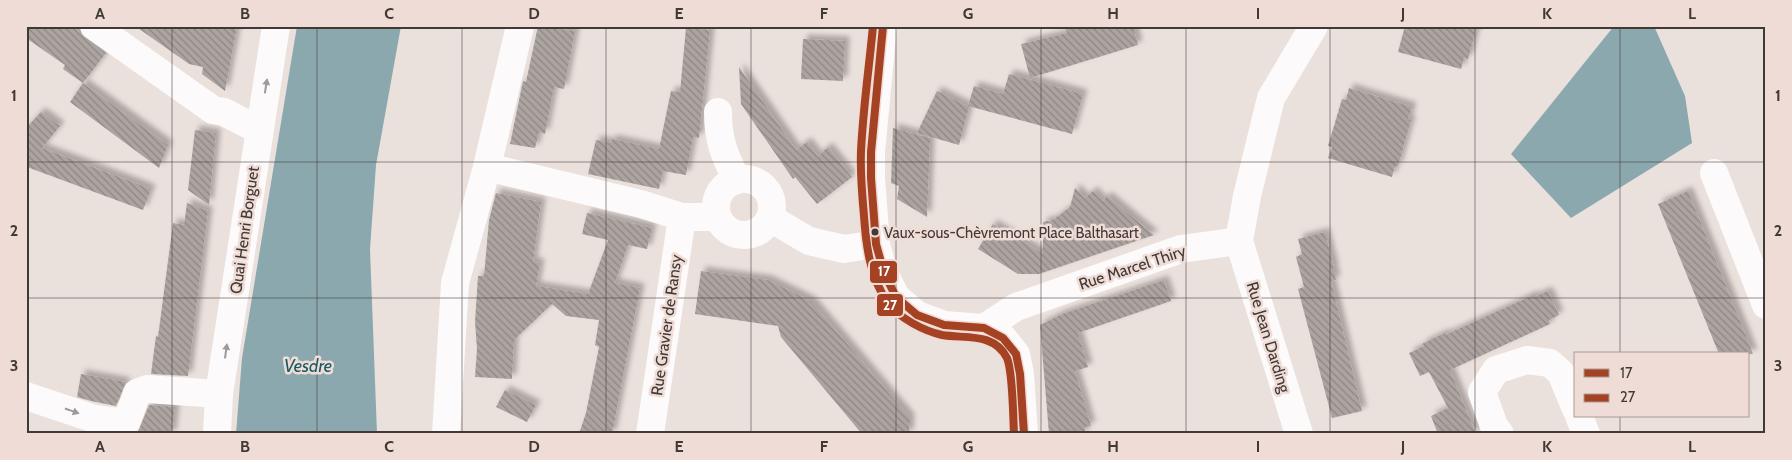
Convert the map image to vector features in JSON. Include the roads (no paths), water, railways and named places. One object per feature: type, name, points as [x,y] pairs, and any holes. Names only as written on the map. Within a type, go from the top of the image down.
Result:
[{"type":"street","points":[[94,26],[212,110],[224,112],[258,130]]},
{"type":"street","name":"Quai Henri Borguet","points":[[217,434],[219,394],[258,130],[276,26]]},
{"type":"street","points":[[446,434],[455,283],[486,167],[520,26]]},
{"type":"street","points":[[882,26],[871,152],[871,178],[876,244],[884,273],[896,297],[917,315],[944,325],[984,328],[1003,338],[1016,354],[1020,374],[1024,434]]},
{"type":"street","points":[[1240,241],[1247,196],[1271,98],[1314,26]]},
{"type":"street","points":[[718,112],[718,128],[724,156],[737,180]]},
{"type":"street","points":[[486,167],[640,204],[682,217],[717,217]]},
{"type":"street","points":[[1714,173],[1766,304]]},
{"type":"street","points":[[747,179],[755,181],[763,186],[772,201],[770,218],[757,232],[748,235],[738,235],[729,231],[717,217],[717,198],[728,183],[737,180],[747,179]]},
{"type":"street","name":"Rue Gravier de Ransy","points":[[650,434],[682,217]]},
{"type":"street","points":[[770,218],[810,241],[844,250],[876,244]]},
{"type":"street","name":"Rue Marcel Thiry","points":[[984,328],[1016,307],[1181,249],[1240,241]]},
{"type":"street","name":"Rue Jean Darding","points":[[1240,241],[1299,434]]},
{"type":"street","points":[[1500,434],[1494,426],[1482,392],[1496,370],[1527,360],[1550,363],[1561,374],[1574,412]]},
{"type":"street","points":[[26,396],[126,428],[137,393],[147,389],[219,394]]},
{"type":"water","name":"Vesdre","points":[[297,26],[401,26],[376,165],[370,249],[377,434],[236,434],[242,358]]},
{"type":"water","points":[[1614,26],[1654,26],[1685,96],[1692,143],[1571,218],[1511,154]]},
{"type":"place","name":"Vaux-sous-Chèvremont Place Balthasart","points":[[875,232]]}]
